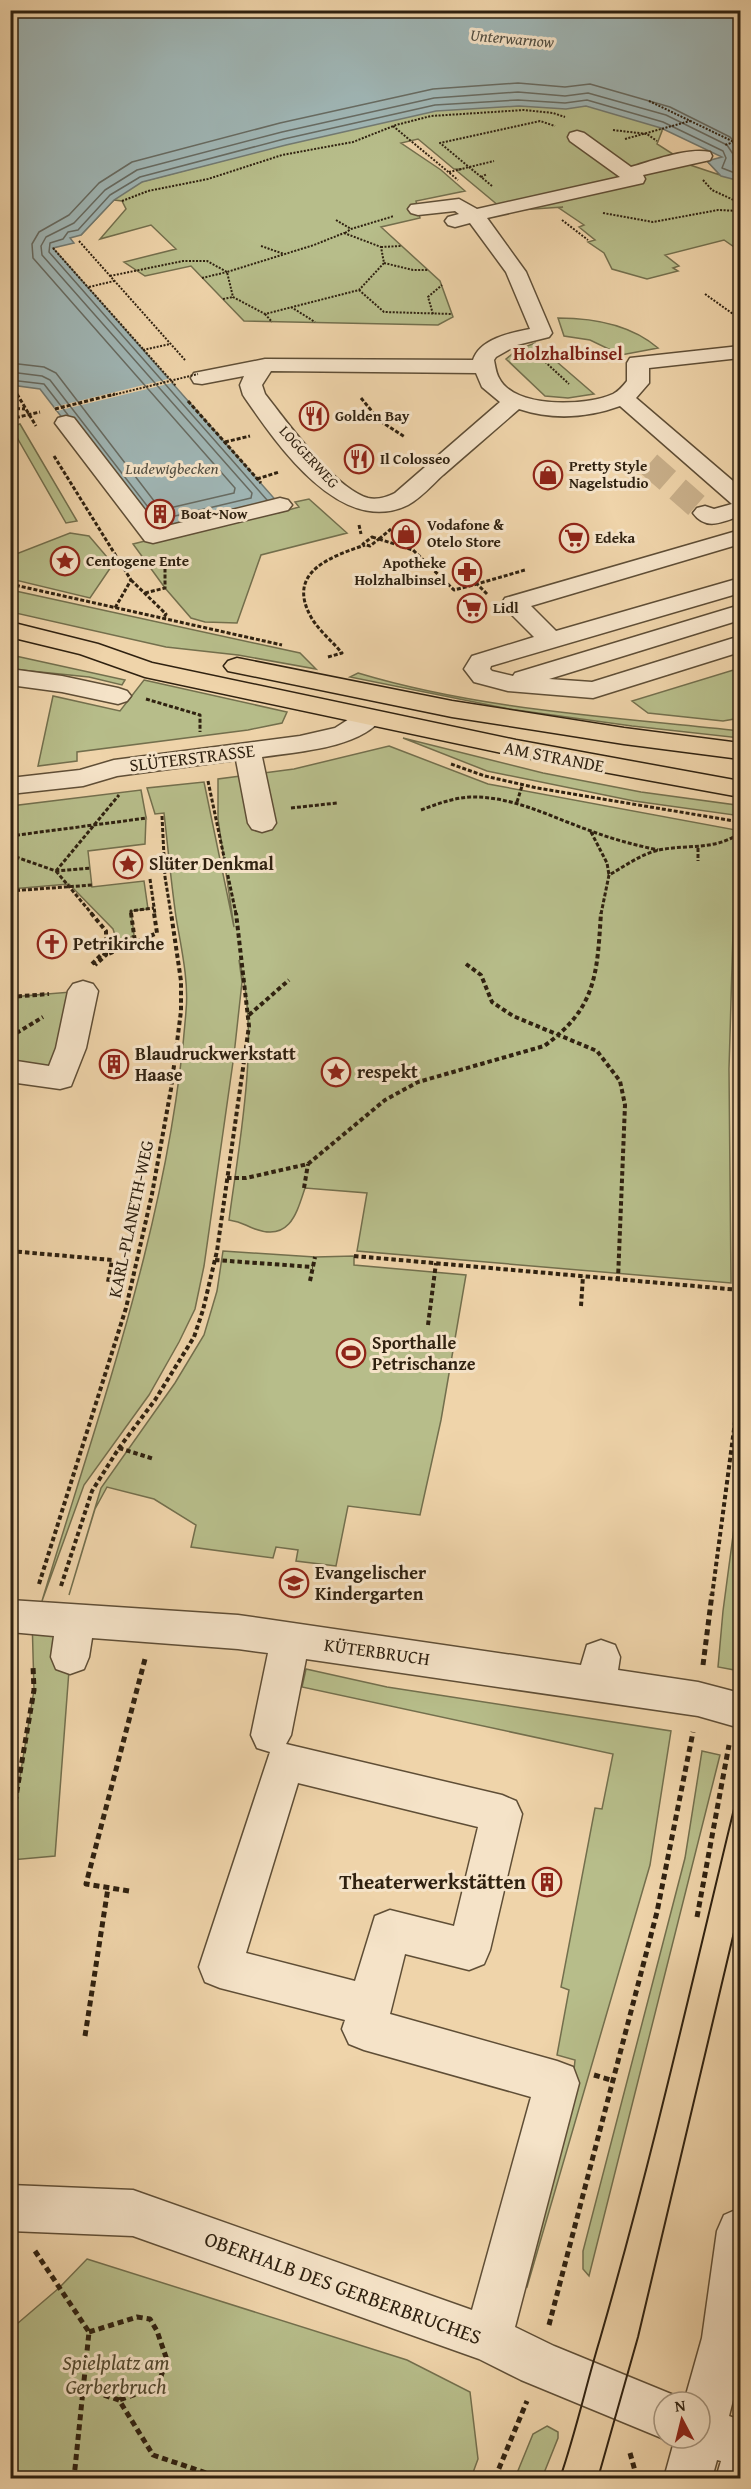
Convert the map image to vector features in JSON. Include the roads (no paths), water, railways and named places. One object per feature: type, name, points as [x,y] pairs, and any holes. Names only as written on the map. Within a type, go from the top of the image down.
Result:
[{"type":"main road","name":"AM STRANDE","points":[[10,629],[89,649],[145,669],[623,770],[741,789]]},
{"type":"main road","name":"AM STRANDE","points":[[89,649],[159,654],[256,669],[452,709],[624,736],[741,751]]},
{"type":"main road","name":"AM STRANDE","points":[[369,718],[452,709]]},
{"type":"street","points":[[418,209],[468,211],[501,208],[636,179],[575,128]]},
{"type":"street","points":[[628,173],[704,154]]},
{"type":"street","points":[[429,226],[468,211]]},
{"type":"street","points":[[468,211],[516,272],[542,333],[518,338],[487,353],[483,359],[485,379],[491,387],[515,402],[560,410],[594,407],[623,398],[635,390],[641,381],[642,371],[638,363],[741,352]]},
{"type":"street","points":[[200,376],[265,365],[482,367]]},
{"type":"street","name":"LOGGERWEG","points":[[265,365],[255,376],[251,385],[254,395],[315,468],[344,495],[362,503],[389,505],[403,498],[515,402]]},
{"type":"street","points":[[623,398],[741,499]]},
{"type":"street","points":[[61,416],[153,536],[280,505]]},
{"type":"street","points":[[705,513],[710,518],[741,509]]},
{"type":"street","points":[[551,640],[514,603],[741,537]]},
{"type":"street","points":[[741,585],[482,661],[477,669],[483,677],[508,683],[593,690],[741,644]]},
{"type":"street","points":[[508,683],[741,612]]},
{"type":"street","points":[[10,677],[62,684],[118,696]]},
{"type":"street","name":"SLÜTERSTRASSE","points":[[10,786],[83,778],[114,768],[300,744],[344,734],[369,718]]},
{"type":"street","points":[[248,752],[272,816]]},
{"type":"street","points":[[10,1071],[60,1078],[71,1048],[83,991]]},
{"type":"street","points":[[44,1618],[70,1657]]},
{"type":"street","name":"KÜTERBRUCH","points":[[44,1618],[238,1632],[290,1640],[582,1668],[698,1699],[735,1727]]},
{"type":"street","points":[[271,1735],[290,1640]]},
{"type":"street","points":[[370,2006],[220,1967],[285,1762],[502,1814],[469,1950],[390,1930],[364,2030],[421,2043],[557,2083],[488,2339]]},
{"type":"street","name":"OBERHALB DES GERBERBRUCHES","points":[[20,2224],[133,2213],[488,2339],[538,2363],[652,2411]]},
{"type":"street","points":[[712,2400],[733,2340],[741,2231]]},
{"type":"street","points":[[688,2478],[696,2450]]},
{"type":"water","points":[[11,11],[739,11],[735,13],[736,24],[740,26],[740,181],[721,176],[707,161],[722,157],[661,128],[586,106],[566,109],[519,106],[436,111],[286,145],[142,182],[114,200],[81,235],[70,238],[74,243],[53,248],[280,505],[153,536],[40,389],[11,385]]},
{"type":"tunnel","points":[[649,464],[705,513]]},
{"type":"tram line","points":[[560,2478],[638,2201],[740,1784]]},
{"type":"tram line","points":[[598,2478],[638,2337],[740,1907]]},
{"type":"place","name":"Golden Bay","points":[[314,416]]},
{"type":"place","name":"Il Colosseo","points":[[359,459]]},
{"type":"place","name":"Pretty Style Nagelstudio","points":[[548,475]]},
{"type":"place","name":"Boat~Now","points":[[160,514]]},
{"type":"place","name":"Vodafone & Otelo Store","points":[[406,534]]},
{"type":"place","name":"Edeka","points":[[574,538]]},
{"type":"place","name":"Centogene Ente","points":[[65,561]]},
{"type":"place","name":"Apotheke Holzhalbinsel","points":[[467,572]]},
{"type":"place","name":"Lidl","points":[[472,608]]},
{"type":"place","name":"Slüter Denkmal","points":[[128,864]]},
{"type":"place","name":"Petrikirche","points":[[52,944]]},
{"type":"place","name":"Blaudruckwerkstatt Haase","points":[[114,1064]]},
{"type":"place","name":"respekt","points":[[336,1072]]},
{"type":"place","name":"Sporthalle Petrischanze","points":[[351,1353]]},
{"type":"place","name":"Evangelischer Kindergarten","points":[[294,1583]]},
{"type":"place","name":"Theaterwerkstätten","points":[[547,1882]]},
{"type":"district","name":"Holzhalbinsel","points":[[568,354]]},
{"type":"water label","name":"Unterwarnow","points":[[512,38]]},
{"type":"water label","name":"Ludewigbecken","points":[[172,468]]},
{"type":"park label","name":"Spielplatz am Gerberbruch","points":[[116,2375]]}]
